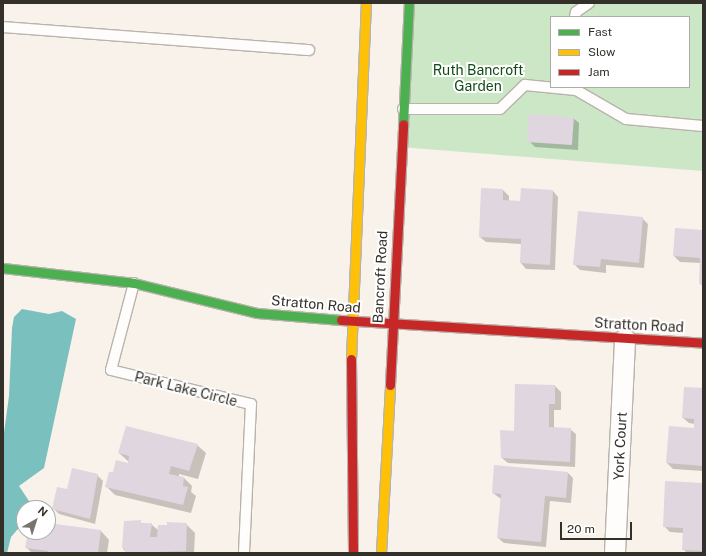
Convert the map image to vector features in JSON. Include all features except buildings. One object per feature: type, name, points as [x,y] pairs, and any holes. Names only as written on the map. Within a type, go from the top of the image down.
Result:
[{"type":"main road","name":"Bancroft Road","points":[[353,553],[351,322],[366,3]]},
{"type":"main road","name":"Bancroft Road","points":[[381,553],[391,325],[409,3]]},
{"type":"main road","name":"Stratton Road","points":[[3,268],[134,283],[257,313],[391,325],[703,343]]},
{"type":"street","name":"York Court","points":[[615,553],[625,339]]},
{"type":"lane","points":[[574,16],[576,12],[589,3]]},
{"type":"lane","points":[[3,27],[309,50]]},
{"type":"lane","points":[[403,109],[500,109],[525,84],[550,86]]},
{"type":"lane","points":[[562,88],[576,90],[626,118],[703,126]]},
{"type":"lane","name":"Park Lake Circle","points":[[134,283],[111,370],[251,404],[244,553]]},
{"type":"green space","name":"Ruth Bancroft Garden","points":[[409,3],[703,3],[703,171],[401,147]]},
{"type":"water","points":[[22,309],[49,314],[62,311],[76,319],[44,468],[19,486],[28,500],[16,500],[16,531],[11,537],[7,553],[3,553],[3,440],[9,396],[12,328],[14,317]]},
{"type":"traffic: fast","points":[[403,124],[409,3]]},
{"type":"traffic: fast","points":[[3,268],[134,283],[257,313],[341,320]]},
{"type":"traffic: slow","points":[[351,359],[366,3]]},
{"type":"traffic: slow","points":[[381,553],[390,385]]},
{"type":"traffic: jam","points":[[390,385],[403,124]]},
{"type":"traffic: jam","points":[[341,320],[703,343]]},
{"type":"traffic: jam","points":[[351,359],[353,553]]}]
